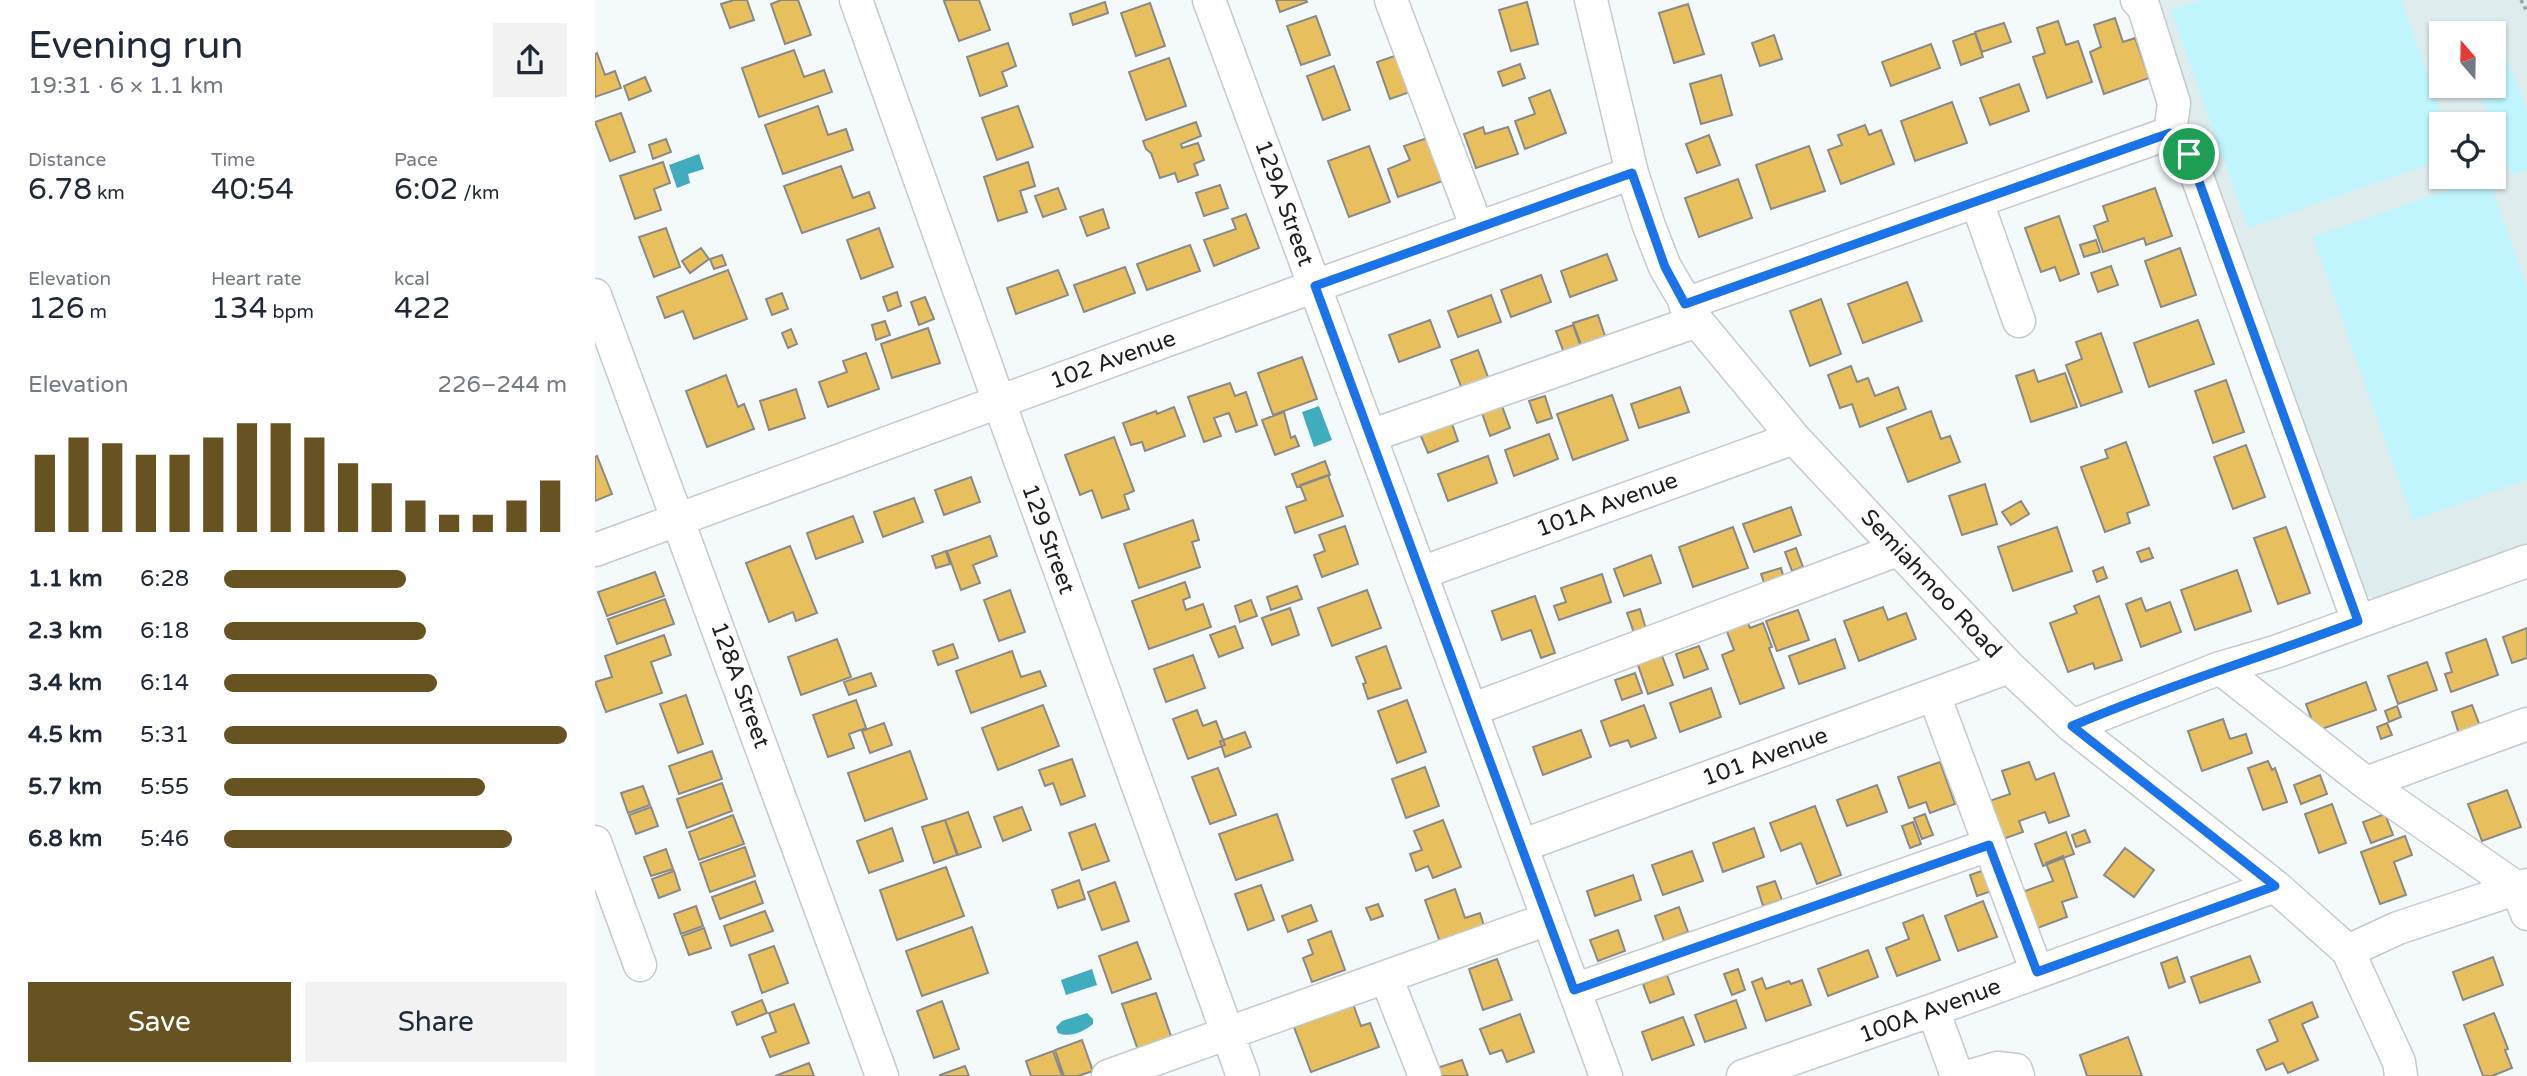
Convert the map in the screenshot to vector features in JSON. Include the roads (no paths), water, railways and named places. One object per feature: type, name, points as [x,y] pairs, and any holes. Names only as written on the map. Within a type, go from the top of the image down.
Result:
[{"type":"street","name":"129 Street","points":[[856,0],[1244,1076]]},
{"type":"street","name":"129A Street","points":[[1209,0],[1606,1076]]},
{"type":"street","points":[[1391,0],[1477,228]]},
{"type":"street","name":"Semiahmoo Road","points":[[1591,0],[1632,173],[1665,267],[1691,312],[1794,438],[2009,667],[2072,726],[2275,886],[2348,951],[2399,1062],[2401,1076]]},
{"type":"street","points":[[2137,0],[2144,8],[2174,103],[2170,133],[2189,154],[2358,621]]},
{"type":"street","points":[[1370,436],[1977,202],[2170,133]]},
{"type":"street","name":"102 Avenue","points":[[595,550],[1315,286],[1632,173]]},
{"type":"street","points":[[1977,202],[2019,321]]},
{"type":"street","name":"128A Street","points":[[595,295],[882,1076]]},
{"type":"street","name":"101A Avenue","points":[[1421,573],[1794,438]]},
{"type":"street","points":[[1471,710],[1897,550]]},
{"type":"street","points":[[2072,726],[2220,668],[2275,652],[2527,561]]},
{"type":"street","name":"101 Avenue","points":[[1521,846],[2009,667]]},
{"type":"street","points":[[2220,668],[2366,783],[2524,896]]},
{"type":"street","points":[[1934,695],[2037,972]]},
{"type":"street","points":[[2366,783],[2527,724]]},
{"type":"street","points":[[595,842],[640,965]]},
{"type":"street","points":[[1574,990],[1989,845]]},
{"type":"street","name":"100A Avenue","points":[[1743,1076],[2275,886]]},
{"type":"street","points":[[2348,951],[2397,928],[2524,896]]},
{"type":"street","points":[[1108,1076],[1548,919]]},
{"type":"street","points":[[1386,976],[1425,1076]]},
{"type":"street","points":[[1933,1010],[1957,1076]]},
{"type":"street","points":[[1970,1076],[1997,1068],[2016,1070],[2018,1076]]},
{"type":"water","points":[[699,154],[704,169],[688,174],[690,183],[677,188],[669,165]]},
{"type":"water","points":[[1319,406],[1332,440],[1314,447],[1302,412]]},
{"type":"water","points":[[1092,969],[1097,985],[1066,995],[1061,980]]},
{"type":"water","points":[[1087,1013],[1093,1019],[1093,1024],[1089,1027],[1072,1034],[1058,1033],[1056,1027],[1062,1021]]}]
